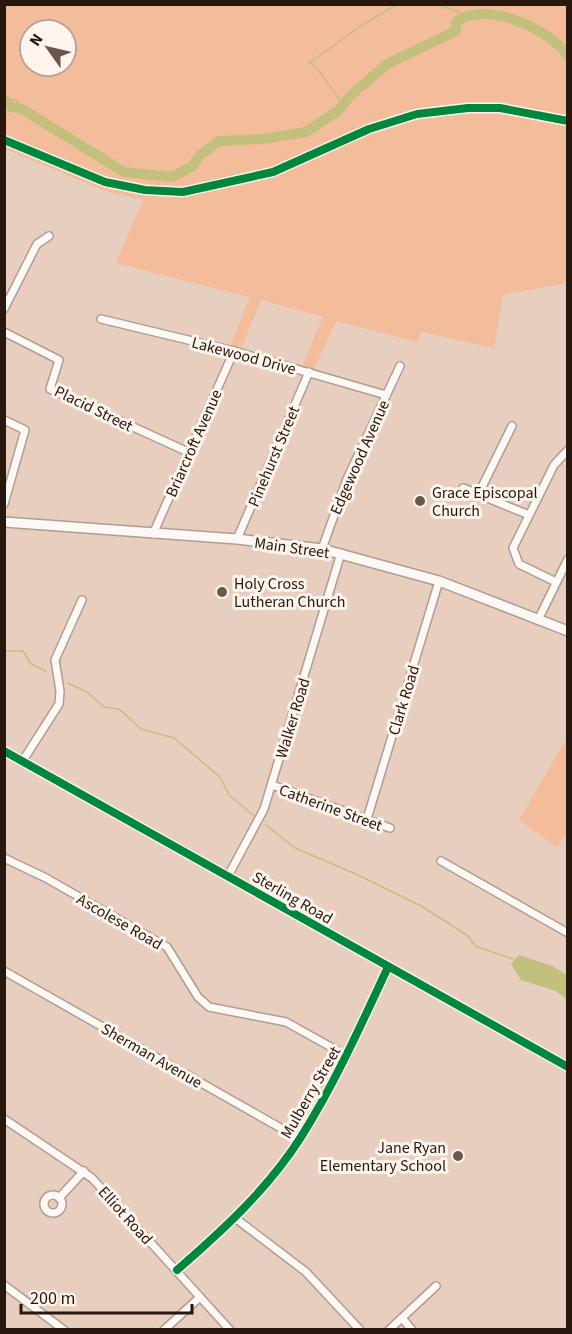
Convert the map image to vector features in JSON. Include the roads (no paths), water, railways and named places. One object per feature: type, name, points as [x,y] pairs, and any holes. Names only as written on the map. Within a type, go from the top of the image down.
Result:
[{"type":"main road","name":"Main Street","points":[[4,522],[322,549],[439,581],[567,631]]},
{"type":"street","points":[[4,309],[37,244],[50,236]]},
{"type":"street","name":"Lakewood Drive","points":[[101,319],[234,351],[386,395]]},
{"type":"street","name":"Placid Street","points":[[4,332],[59,360],[50,389],[188,452]]},
{"type":"street","name":"Briarcroft Avenue","points":[[153,534],[234,351]]},
{"type":"street","name":"Edgewood Avenue","points":[[322,549],[336,507],[400,366]]},
{"type":"street","name":"Pinehurst Street","points":[[237,540],[309,372]]},
{"type":"street","points":[[4,420],[25,430],[4,504]]},
{"type":"street","points":[[479,493],[512,426]]},
{"type":"street","points":[[556,582],[519,564],[513,548],[554,465],[567,450]]},
{"type":"street","points":[[463,488],[529,515]]},
{"type":"street","name":"Walker Road","points":[[228,876],[259,823],[341,553]]},
{"type":"street","points":[[538,620],[567,559]]},
{"type":"street","name":"Clark Road","points":[[367,819],[439,581]]},
{"type":"street","points":[[22,762],[59,704],[60,691],[55,660],[82,600]]},
{"type":"street","name":"Sterling Road","points":[[4,752],[567,1067]]},
{"type":"street","name":"Catherine Street","points":[[272,785],[390,828]]},
{"type":"street","name":"Ascolese Road","points":[[4,858],[46,878],[167,947],[198,997],[209,1007],[286,1022],[347,1056]]},
{"type":"street","points":[[441,861],[567,933]]},
{"type":"street","name":"Mulberry Street","points":[[177,1270],[235,1218],[300,1139],[347,1056],[388,967]]},
{"type":"street","name":"Sherman Avenue","points":[[4,971],[300,1139]]},
{"type":"street","name":"Elliot Road","points":[[4,1119],[84,1171],[230,1329]]},
{"type":"street","points":[[59,1198],[84,1171]]},
{"type":"street","points":[[235,1218],[299,1266],[360,1329]]},
{"type":"street","points":[[4,1285],[64,1329]]},
{"type":"street","points":[[389,1329],[436,1286]]},
{"type":"street","points":[[164,1329],[201,1297]]},
{"type":"street","points":[[402,1318],[412,1329]]},
{"type":"waterway","points":[[311,62],[362,25],[398,4]]},
{"type":"waterway","points":[[437,4],[466,15]]},
{"type":"waterway","points":[[4,99],[11,107],[22,109],[124,172],[172,177],[193,166],[199,156],[219,141],[263,139],[306,132],[339,110],[350,96],[387,64],[456,31],[456,22],[468,16],[483,14],[516,20],[547,36],[568,56]]},
{"type":"waterway","points":[[308,61],[316,67],[343,104]]},
{"type":"waterway","points":[[5,99],[16,100],[22,109]]},
{"type":"waterway","points":[[4,651],[23,651],[31,664],[46,671]]},
{"type":"waterway","points":[[68,683],[87,692],[104,707],[119,709],[141,729],[174,738],[220,777],[229,795],[253,815]]},
{"type":"waterway","points":[[266,825],[295,848],[356,874],[423,907],[468,936],[475,946],[513,959]]},
{"type":"place","name":"Grace Episcopal Church","points":[[420,501]]},
{"type":"place","name":"Holy Cross Lutheran Church","points":[[222,592]]},
{"type":"place","name":"Jane Ryan Elementary School","points":[[458,1156]]}]
